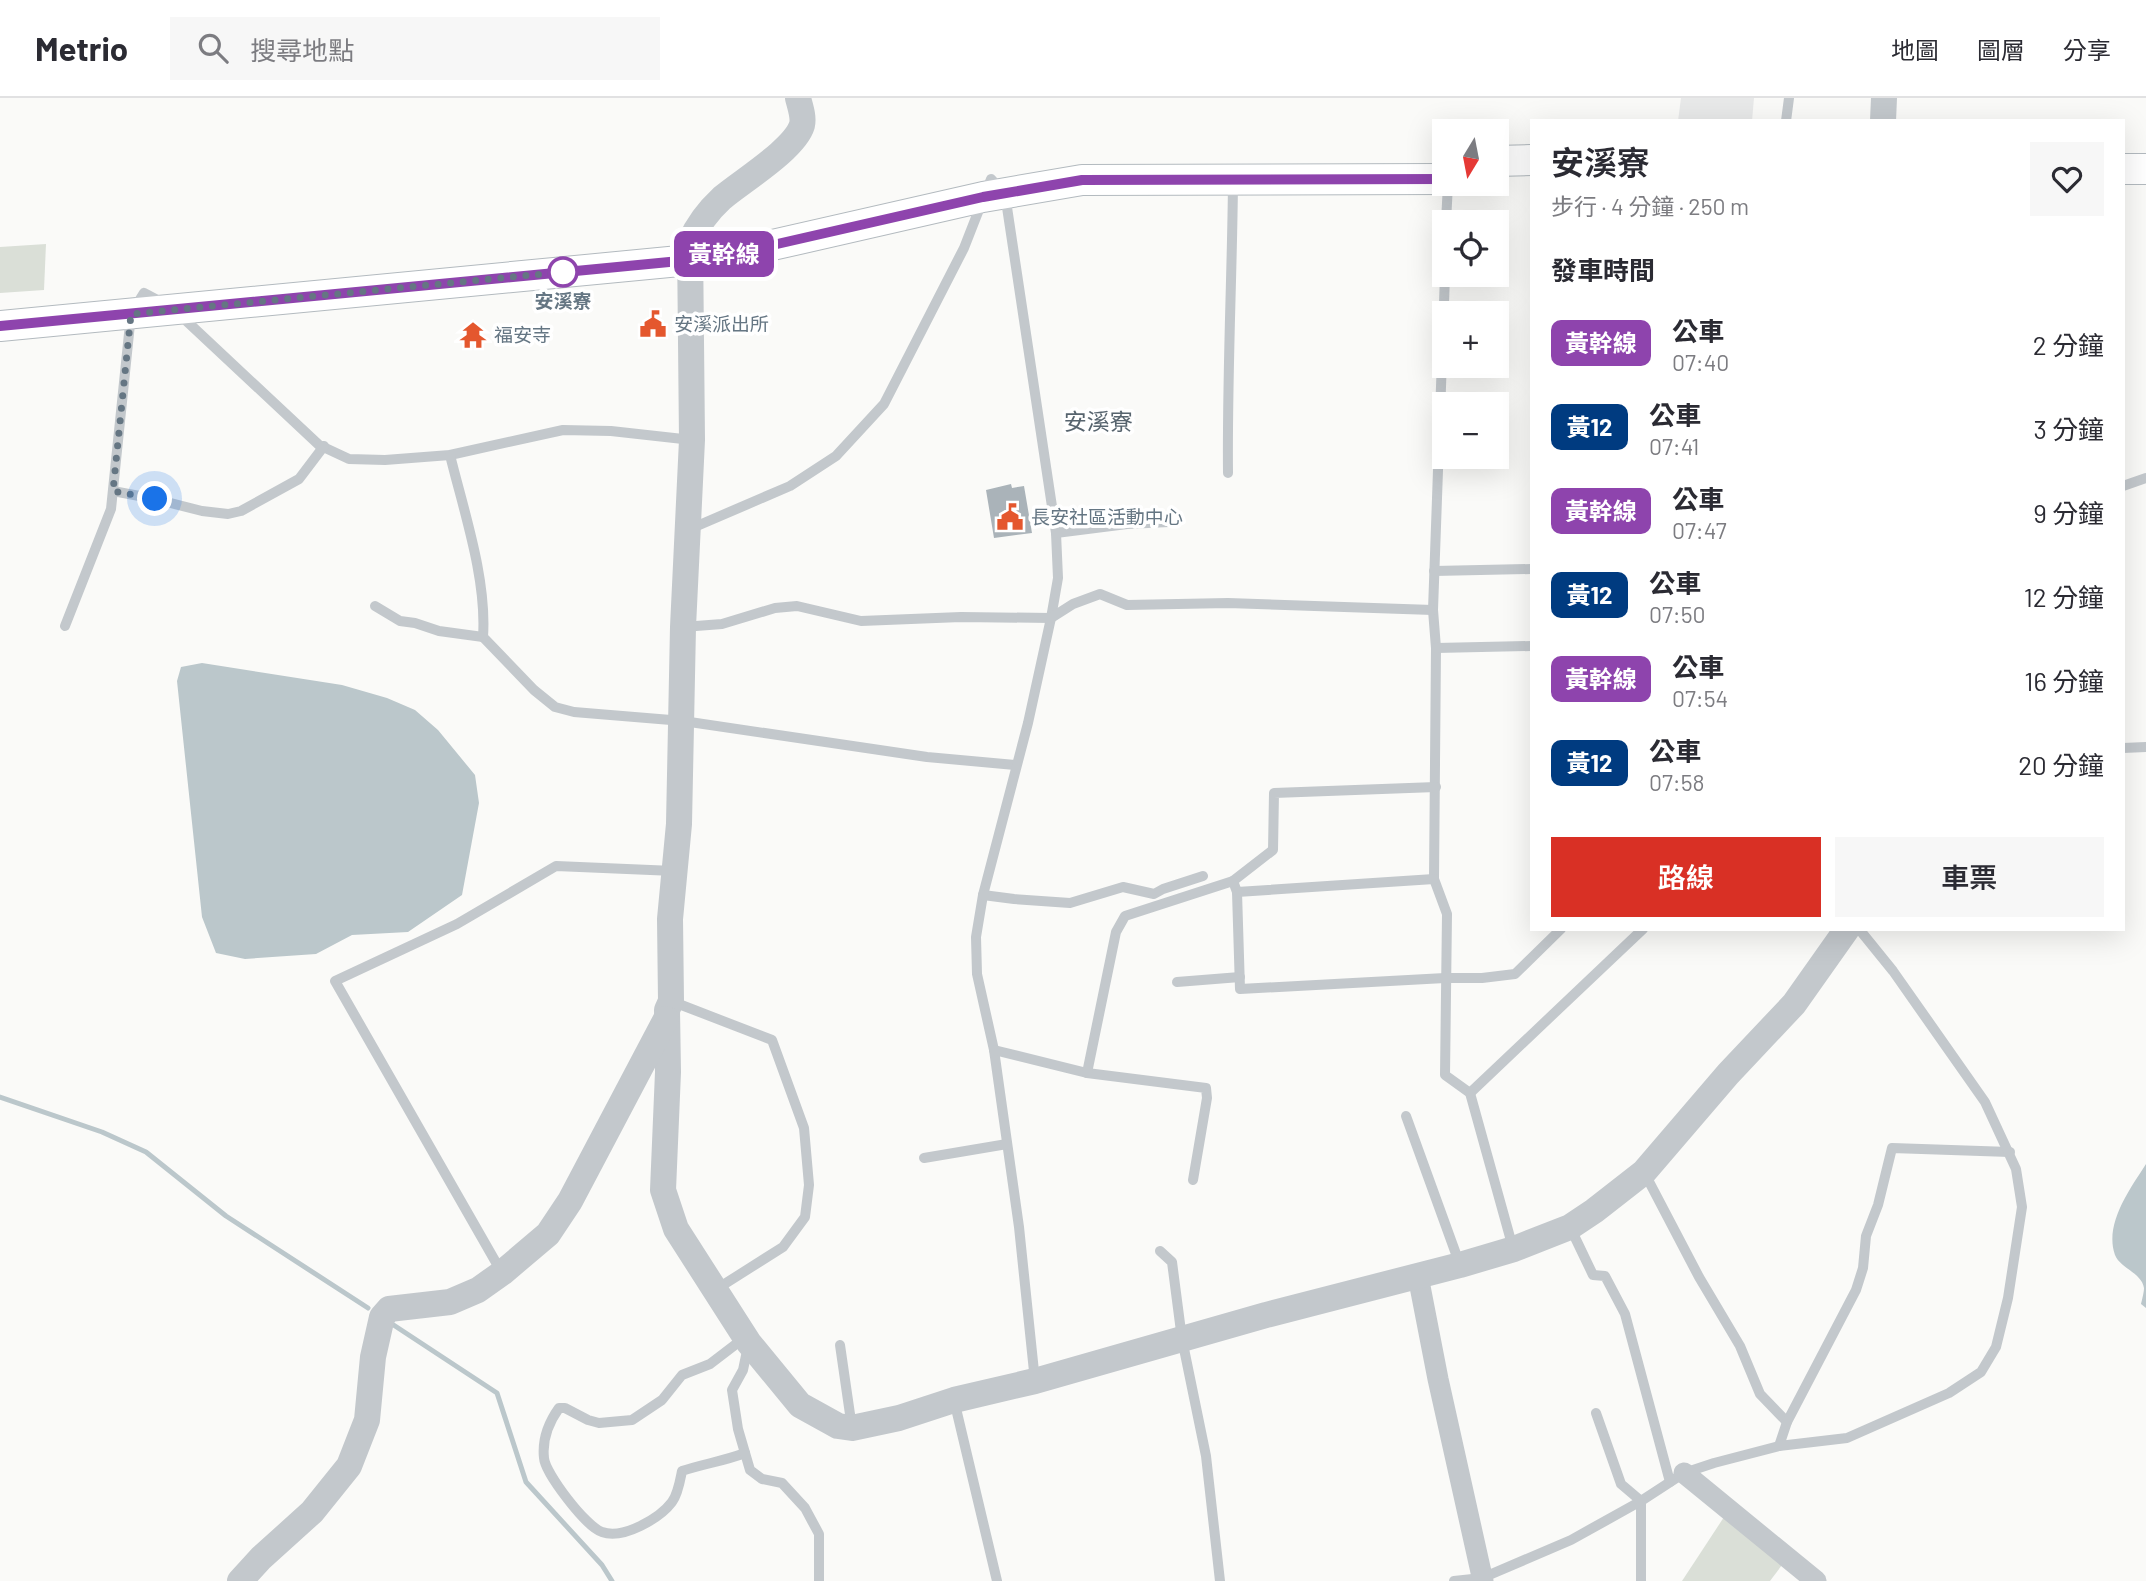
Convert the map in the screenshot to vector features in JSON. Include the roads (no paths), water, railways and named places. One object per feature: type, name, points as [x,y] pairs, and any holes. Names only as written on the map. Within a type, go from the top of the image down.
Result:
[{"type":"main road","points":[[2125,153],[2146,152]]},
{"type":"main road","points":[[1509,161],[1530,160]]},
{"type":"main road","points":[[0,308],[137,303],[690,251],[764,247],[993,190],[1082,164],[1432,163]]},
{"type":"main road","points":[[2125,169],[2146,169]]},
{"type":"main road","points":[[1509,178],[1530,178]]},
{"type":"main road","points":[[993,190],[1082,180],[1432,179]]},
{"type":"main road","points":[[0,326],[137,303],[174,309],[690,251]]},
{"type":"street","points":[[798,98],[803,123],[796,137],[768,163],[720,199],[696,229],[690,251],[692,440],[683,627],[679,824],[670,919],[663,1190],[676,1229],[747,1340],[800,1405],[838,1426],[852,1428],[899,1418],[1460,1265],[1514,1249],[1570,1227],[1644,1172],[1728,1074],[1794,1004],[1846,931]]},
{"type":"street","points":[[1884,98],[1884,119]]},
{"type":"street","points":[[240,1581],[312,1512],[349,1466],[367,1420],[373,1357],[382,1317],[388,1309],[450,1302],[478,1290],[548,1234],[570,1201],[669,1009]]},
{"type":"street","points":[[1418,1276],[1482,1579]]},
{"type":"street","points":[[1677,1478],[1816,1581]]},
{"type":"lane","points":[[1786,119],[1789,98]]},
{"type":"lane","points":[[1228,473],[1227,380],[1231,327],[1233,180]]},
{"type":"lane","points":[[687,531],[790,486],[836,456],[884,404],[993,190]]},
{"type":"lane","points":[[993,190],[1056,533],[1058,578],[1028,723],[983,895],[976,937],[977,974],[994,1050],[1019,1227],[1035,1381]]},
{"type":"lane","points":[[1445,287],[1433,610],[1436,648],[1434,879],[1447,914],[1445,1075],[1470,1093],[1514,1249]]},
{"type":"lane","points":[[65,626],[111,509],[137,303]]},
{"type":"lane","points":[[174,309],[319,445],[349,459],[450,456],[563,430],[611,431],[692,440]]},
{"type":"lane","points":[[113,491],[202,511],[228,514],[241,511],[299,479],[324,446]]},
{"type":"lane","points":[[450,456],[472,547],[484,618],[483,637]]},
{"type":"lane","points":[[2125,485],[2146,478]]},
{"type":"lane","points":[[1056,533],[1169,522]]},
{"type":"lane","points":[[1434,571],[1530,569]]},
{"type":"lane","points":[[683,627],[722,624],[775,608],[797,606],[861,621],[961,617],[1051,618],[1073,604],[1100,594],[1127,606],[1227,603],[1433,610]]},
{"type":"lane","points":[[375,606],[400,621],[439,631],[483,637],[555,708],[613,717],[683,721],[927,757],[1015,765]]},
{"type":"lane","points":[[1436,648],[1530,646]]},
{"type":"lane","points":[[2125,748],[2146,747]]},
{"type":"lane","points":[[1436,787],[1274,793],[1273,850],[1235,887],[1241,989],[1482,978],[1515,974],[1560,931]]},
{"type":"lane","points":[[502,1273],[335,981],[457,924],[556,866],[674,871]]},
{"type":"lane","points":[[983,895],[1014,900],[1070,903],[1123,887],[1154,894],[1203,876]]},
{"type":"lane","points":[[1087,1073],[1116,932],[1125,916],[1235,887],[1434,879]]},
{"type":"lane","points":[[1470,1093],[1641,931]]},
{"type":"lane","points":[[1454,1581],[1482,1579],[1571,1540],[1677,1478],[1714,1463],[1779,1446],[1847,1438],[1950,1393],[1981,1372],[1996,1347],[2007,1298],[2022,1207],[2016,1169],[1984,1102],[1893,971],[1860,931]]},
{"type":"lane","points":[[1177,982],[1240,977]]},
{"type":"lane","points":[[669,1009],[772,1040],[804,1128],[809,1185],[805,1217],[783,1247],[715,1290]]},
{"type":"lane","points":[[994,1050],[1087,1073],[1206,1088],[1207,1098],[1194,1180]]},
{"type":"lane","points":[[1406,1116],[1460,1265]]},
{"type":"lane","points":[[924,1158],[1007,1144]]},
{"type":"lane","points":[[1779,1446],[1787,1422],[1856,1290],[1863,1268],[1866,1236],[1878,1205],[1892,1148],[2010,1152]]},
{"type":"lane","points":[[1644,1172],[1740,1346],[1760,1394],[1787,1422]]},
{"type":"lane","points":[[1570,1227],[1593,1276],[1605,1276],[1625,1314],[1677,1478]]},
{"type":"lane","points":[[1160,1251],[1172,1262],[1182,1339],[1206,1456],[1220,1581]]},
{"type":"lane","points":[[747,1340],[743,1370],[732,1390],[738,1429],[750,1470],[762,1479],[782,1483],[811,1518],[819,1534],[819,1581]]},
{"type":"lane","points":[[745,1453],[682,1471],[673,1502],[643,1527],[619,1533],[603,1533],[584,1521],[563,1493],[544,1460],[549,1422],[559,1408],[565,1408],[599,1423],[632,1420],[662,1400],[682,1375],[710,1364],[747,1340]]},
{"type":"lane","points":[[840,1345],[852,1428]]},
{"type":"lane","points":[[954,1401],[997,1581]]},
{"type":"lane","points":[[1596,1413],[1621,1484],[1641,1501],[1641,1581]]},
{"type":"waterway","points":[[0,1097],[102,1132],[146,1152],[226,1216],[368,1308]]},
{"type":"waterway","points":[[389,1322],[497,1393],[526,1482],[602,1565],[612,1581]]},
{"type":"place","name":"安溪寮","points":[[563,272]]},
{"type":"place","name":"安溪派出所","points":[[653,324]]},
{"type":"place","name":"福安寺","points":[[473,335]]},
{"type":"place","name":"長安社區活動中心","points":[[1010,517]]},
{"type":"district","name":"安溪寮","points":[[1098,422]]}]
